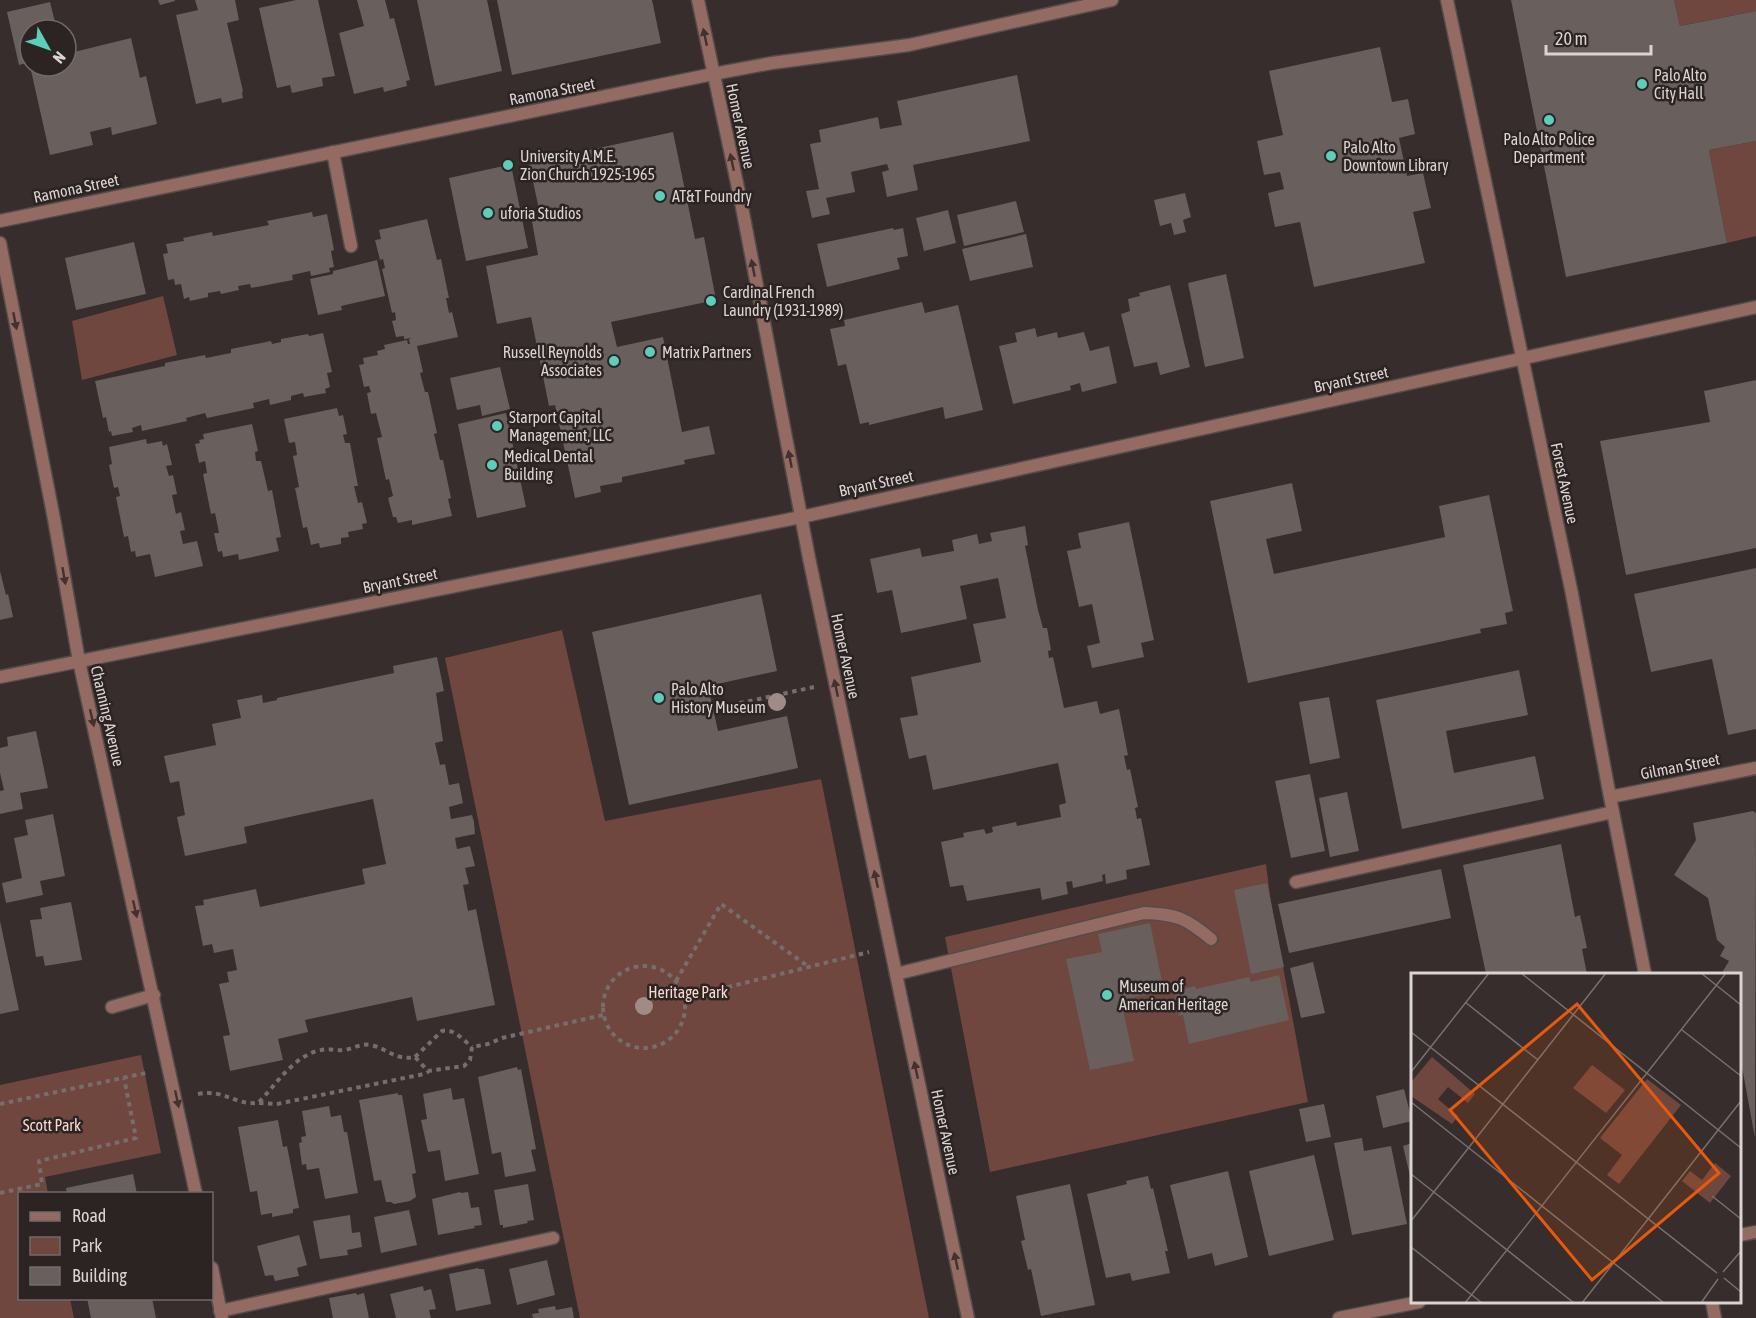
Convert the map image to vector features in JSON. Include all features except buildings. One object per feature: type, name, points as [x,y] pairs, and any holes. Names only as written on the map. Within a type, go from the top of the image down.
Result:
[{"type":"street","name":"Homer Avenue","points":[[698,0],[741,202],[801,517],[968,1318]]},
{"type":"street","name":"Ramona Street","points":[[0,221],[713,74],[772,63],[909,45],[1112,0]]},
{"type":"street","name":"Forest Avenue","points":[[1447,0],[1572,594],[1645,973]]},
{"type":"street","points":[[333,152],[351,246]]},
{"type":"street","name":"Channing Avenue","points":[[0,243],[54,519],[79,661],[196,1192]]},
{"type":"street","name":"Bryant Street","points":[[0,677],[801,517],[1756,307]]},
{"type":"street","name":"Gilman Street","points":[[1610,797],[1756,768]]},
{"type":"street","points":[[1296,882],[1613,812]]},
{"type":"street","points":[[896,974],[1144,914],[1170,914],[1194,924],[1211,939]]},
{"type":"street","points":[[112,1007],[154,995]]},
{"type":"street","points":[[1741,1235],[1756,1232]]},
{"type":"street","points":[[213,1273],[221,1314],[553,1238]]},
{"type":"street","points":[[1339,1318],[1414,1303]]},
{"type":"street","points":[[1712,1303],[1715,1318]]},
{"type":"path","points":[[713,710],[835,682]]},
{"type":"path","points":[[676,981],[721,904],[810,967]]},
{"type":"path","points":[[684,998],[890,947]]},
{"type":"path","points":[[651,966],[668,974],[676,981],[684,998],[684,1016],[677,1032],[671,1038],[656,1047],[639,1048],[622,1043],[609,1031],[602,1005],[608,986],[622,972],[631,968],[651,966]]},
{"type":"path","points":[[472,1047],[603,1015]]},
{"type":"path","points":[[258,1103],[293,1065],[308,1054],[319,1050],[348,1050],[371,1045],[401,1058],[415,1057],[442,1031],[447,1030],[454,1032],[472,1047]]},
{"type":"path","points":[[176,1097],[210,1091],[241,1102],[277,1104],[424,1074],[428,1071],[464,1066],[470,1060],[472,1047]]},
{"type":"path","points":[[415,1057],[428,1071]]},
{"type":"path","points":[[0,1104],[170,1068]]},
{"type":"path","points":[[0,1193],[42,1184],[39,1161],[136,1138],[124,1078]]},
{"type":"green space","points":[[1674,0],[1756,0],[1756,11],[1680,26]]},
{"type":"green space","points":[[1756,141],[1756,236],[1727,243],[1709,150]]},
{"type":"green space","points":[[163,296],[177,355],[82,380],[72,321]]},
{"type":"green space","name":"Heritage Park","points":[[562,630],[605,821],[821,779],[929,1318],[580,1318],[445,658]]},
{"type":"green space","points":[[1266,864],[1308,1102],[990,1172],[945,937]]},
{"type":"green space","name":"Scott Park","points":[[141,1055],[161,1153],[45,1177],[48,1192],[18,1192],[18,1300],[70,1300],[74,1318],[0,1318],[0,1085]]},
{"type":"place","name":"Palo Alto City Hall","points":[[1642,84]]},
{"type":"place","name":"Palo Alto Police Department","points":[[1549,120]]},
{"type":"place","name":"Palo Alto Downtown Library","points":[[1331,156]]},
{"type":"place","name":"University A.M.E. Zion Church 1925-1965","points":[[508,165]]},
{"type":"place","name":"AT&T Foundry","points":[[660,196]]},
{"type":"place","name":"uforia Studios","points":[[488,213]]},
{"type":"place","name":"Cardinal French Laundry (1931-1989)","points":[[711,301]]},
{"type":"place","name":"Matrix Partners","points":[[650,352]]},
{"type":"place","name":"Russell Reynolds Associates","points":[[614,361]]},
{"type":"place","name":"Starport Capital Management, LLC","points":[[497,426]]},
{"type":"place","name":"Medical Dental Building","points":[[492,465]]},
{"type":"place","name":"Palo Alto History Museum","points":[[659,698]]},
{"type":"place","name":"Museum of American Heritage","points":[[1107,995]]}]
